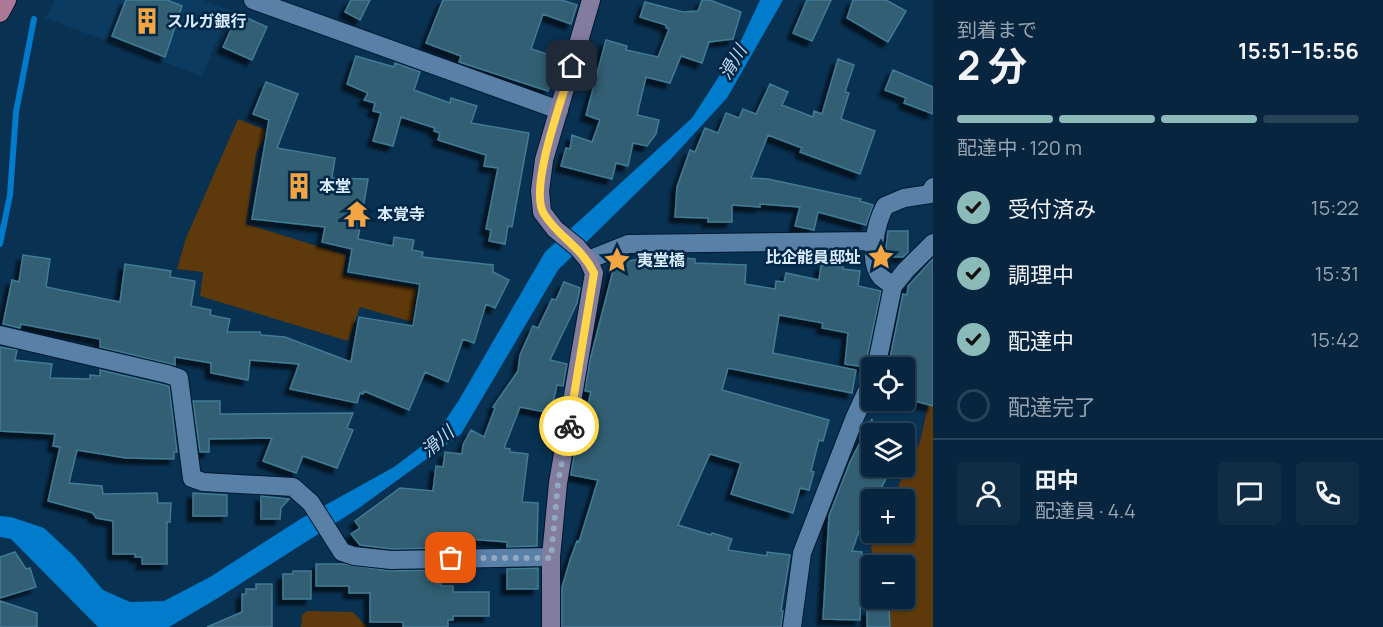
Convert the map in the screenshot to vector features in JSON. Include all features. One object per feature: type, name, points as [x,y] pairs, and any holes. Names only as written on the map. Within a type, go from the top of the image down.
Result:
[{"type":"main road","points":[[0,13],[7,0]]},
{"type":"street","points":[[253,0],[559,110]]},
{"type":"street","points":[[551,627],[551,558],[558,483],[594,273],[582,254],[555,229],[542,212],[540,191],[544,160],[591,0]]},
{"type":"street","points":[[893,286],[881,277],[877,270],[873,241],[885,206],[904,198],[930,194],[933,187]]},
{"type":"street","points":[[582,254],[628,244],[873,241]]},
{"type":"street","points":[[878,357],[893,286],[933,243]]},
{"type":"street","points":[[3,336],[179,378],[192,478],[204,482],[293,487],[311,503],[342,552],[354,556],[391,560],[551,558]]},
{"type":"street","points":[[792,627],[802,553],[861,404]]},
{"type":"shaded area","points":[[55,0],[203,0],[230,10],[202,76],[45,18]]},
{"type":"shaded area","points":[[238,119],[268,131],[256,153],[246,224],[346,255],[343,275],[417,288],[412,322],[360,307],[348,341],[200,296],[203,272],[177,269],[186,238]]},
{"type":"shaded area","points":[[933,394],[933,627],[883,627],[880,609],[915,609],[915,555],[872,555],[871,547],[873,543],[915,543],[915,489],[897,489],[903,477],[915,477],[915,452],[920,442],[930,397]]},
{"type":"shaded area","points":[[307,611],[353,612],[367,627],[301,627],[302,615]]},
{"type":"water","name":"滑川","points":[[760,0],[783,0],[727,98],[670,160],[558,270],[461,434],[359,508],[169,627],[98,627],[11,539],[0,537],[0,516],[11,517],[44,528],[75,557],[103,590],[130,602],[164,601],[210,577],[302,518],[394,467],[435,436],[459,400],[545,252],[692,118],[738,47]]},
{"type":"building","name":"スルガ銀行","points":[[126,0],[167,0],[182,6],[165,57],[112,36]]},
{"type":"building","points":[[351,0],[370,0],[360,20],[345,12]]},
{"type":"building","points":[[443,0],[562,0],[577,5],[571,24],[543,14],[531,49],[560,58],[548,91],[459,62],[461,56],[426,43]]},
{"type":"building","points":[[702,0],[710,0],[741,12],[733,39],[709,42],[702,63],[681,56],[670,83],[646,77],[637,115],[659,120],[656,134],[647,146],[633,143],[628,166],[616,163],[612,179],[561,166],[566,148],[570,149],[572,135],[592,142],[600,120],[586,115],[606,40],[627,46],[626,50],[658,57],[669,29],[666,25],[640,17],[645,2],[683,12],[698,11]]},
{"type":"building","points":[[807,0],[831,0],[812,41],[793,33]]},
{"type":"building","points":[[853,0],[886,0],[906,11],[888,42],[847,18]]},
{"type":"building","points":[[238,14],[267,27],[252,60],[223,47]]},
{"type":"building","points":[[356,56],[394,67],[395,63],[420,72],[414,90],[450,103],[451,98],[477,106],[471,123],[529,133],[512,227],[508,226],[505,244],[489,241],[491,230],[486,229],[498,168],[484,166],[486,155],[438,140],[440,133],[434,131],[435,128],[401,117],[393,146],[373,141],[381,113],[373,111],[375,103],[364,100],[368,93],[347,84]]},
{"type":"building","points":[[838,59],[854,65],[845,92],[849,93],[841,119],[875,131],[860,174],[800,152],[802,148],[768,135],[751,178],[768,179],[861,199],[860,201],[873,205],[866,225],[818,212],[814,230],[795,226],[800,207],[760,204],[760,207],[732,205],[732,222],[708,222],[708,218],[675,217],[677,187],[690,150],[695,152],[705,128],[718,133],[726,113],[739,118],[743,109],[756,114],[770,84],[788,92],[782,105],[813,117],[814,111],[822,114]]},
{"type":"building","points":[[893,70],[933,87],[933,114],[904,103],[906,98],[885,90]]},
{"type":"building","points":[[266,82],[298,94],[277,148],[335,158],[332,178],[368,179],[358,239],[393,246],[394,237],[414,240],[412,250],[423,252],[422,257],[493,265],[493,272],[509,280],[495,308],[486,304],[474,343],[463,339],[448,382],[425,372],[409,410],[364,391],[363,394],[360,393],[357,403],[290,389],[299,364],[250,360],[248,380],[211,373],[211,363],[175,357],[175,365],[100,347],[100,339],[21,324],[20,328],[3,324],[12,280],[19,282],[23,255],[50,259],[46,287],[120,302],[125,264],[171,271],[170,277],[195,281],[191,306],[211,310],[210,315],[230,319],[227,332],[260,332],[261,335],[285,337],[351,362],[359,317],[413,326],[420,284],[348,272],[352,249],[322,242],[325,227],[252,219],[269,120],[253,114]]},
{"type":"building","points":[[888,231],[908,231],[908,252],[903,257],[885,257]]},
{"type":"building","points":[[672,257],[695,259],[695,263],[746,265],[745,284],[775,289],[776,281],[784,282],[786,273],[819,280],[821,265],[843,267],[843,269],[860,271],[858,286],[881,291],[867,357],[861,357],[861,366],[845,364],[848,333],[822,328],[823,323],[779,315],[773,353],[856,370],[852,393],[728,368],[722,390],[829,420],[823,441],[819,440],[809,490],[800,488],[793,513],[731,494],[741,463],[710,454],[678,525],[732,539],[728,550],[767,556],[767,552],[790,555],[781,611],[783,611],[781,627],[562,627],[562,587],[598,480],[571,475],[575,449],[577,449],[591,392],[585,391],[590,360],[615,263],[641,259],[671,262]]},
{"type":"building","points":[[933,259],[933,406],[915,401],[915,357],[890,357],[903,294],[907,295],[908,286]]},
{"type":"building","points":[[564,282],[580,288],[577,303],[550,360],[567,364],[563,386],[557,385],[551,413],[520,407],[504,448],[510,449],[510,452],[528,454],[522,502],[538,503],[537,546],[507,547],[507,542],[456,538],[456,546],[437,546],[437,548],[392,549],[360,545],[351,534],[360,528],[355,521],[400,488],[433,491],[436,466],[443,467],[445,452],[462,454],[463,445],[471,430],[484,437],[495,408],[493,407],[518,371],[520,355],[533,326],[538,328],[552,299],[556,300]]},
{"type":"building","points":[[0,347],[17,350],[15,360],[52,364],[50,378],[90,379],[90,375],[100,376],[100,370],[169,386],[177,452],[174,452],[174,459],[126,458],[77,450],[69,483],[102,486],[103,494],[157,493],[158,503],[171,503],[170,522],[167,522],[167,564],[142,564],[142,557],[135,557],[135,554],[113,554],[113,521],[96,518],[93,513],[48,501],[60,447],[53,446],[55,434],[0,431]]},
{"type":"building","points":[[193,401],[220,401],[220,414],[353,413],[347,428],[353,430],[337,468],[303,456],[296,473],[263,461],[272,438],[209,439],[209,452],[200,452]]},
{"type":"building","points":[[861,440],[861,477],[887,477],[881,489],[861,489],[861,526],[852,551],[862,552],[860,620],[823,619],[829,516]]},
{"type":"building","points":[[193,493],[227,495],[227,516],[193,516]]},
{"type":"building","points":[[261,496],[289,499],[281,508],[280,519],[261,519]]},
{"type":"building","points":[[15,552],[26,569],[30,568],[36,587],[0,598],[0,557]]},
{"type":"building","points":[[316,564],[344,564],[390,571],[437,570],[437,584],[453,586],[453,592],[489,592],[489,616],[453,616],[453,620],[448,620],[448,627],[403,627],[403,622],[370,622],[370,593],[349,593],[349,586],[316,586]]},
{"type":"building","points":[[538,568],[538,589],[507,589],[507,569]]},
{"type":"building","points":[[293,571],[311,571],[311,599],[283,599],[283,574],[293,574]]},
{"type":"building","points":[[256,584],[272,584],[272,627],[207,627],[242,612],[242,594],[246,594],[246,589],[256,589]]},
{"type":"building","points":[[0,601],[37,613],[37,627],[0,627]]},
{"type":"building","points":[[889,609],[890,627],[867,627],[867,610]]},
{"type":"waterway","points":[[0,244],[10,195],[16,112],[34,19]]},
{"type":"way so far","points":[[451,558],[551,558],[558,483],[569,426]]},
{"type":"place","name":"スルガ銀行","points":[[147,21]]},
{"type":"place","name":"本堂","points":[[299,186]]},
{"type":"place","name":"本覚寺","points":[[357,214]]},
{"type":"place","name":"比企能員邸址","points":[[881,257]]},
{"type":"place","name":"夷堂橋","points":[[617,260]]},
{"type":"route","points":[[569,426],[594,273],[588,260],[577,247],[555,229],[542,212],[540,191],[544,160],[572,66]]}]
